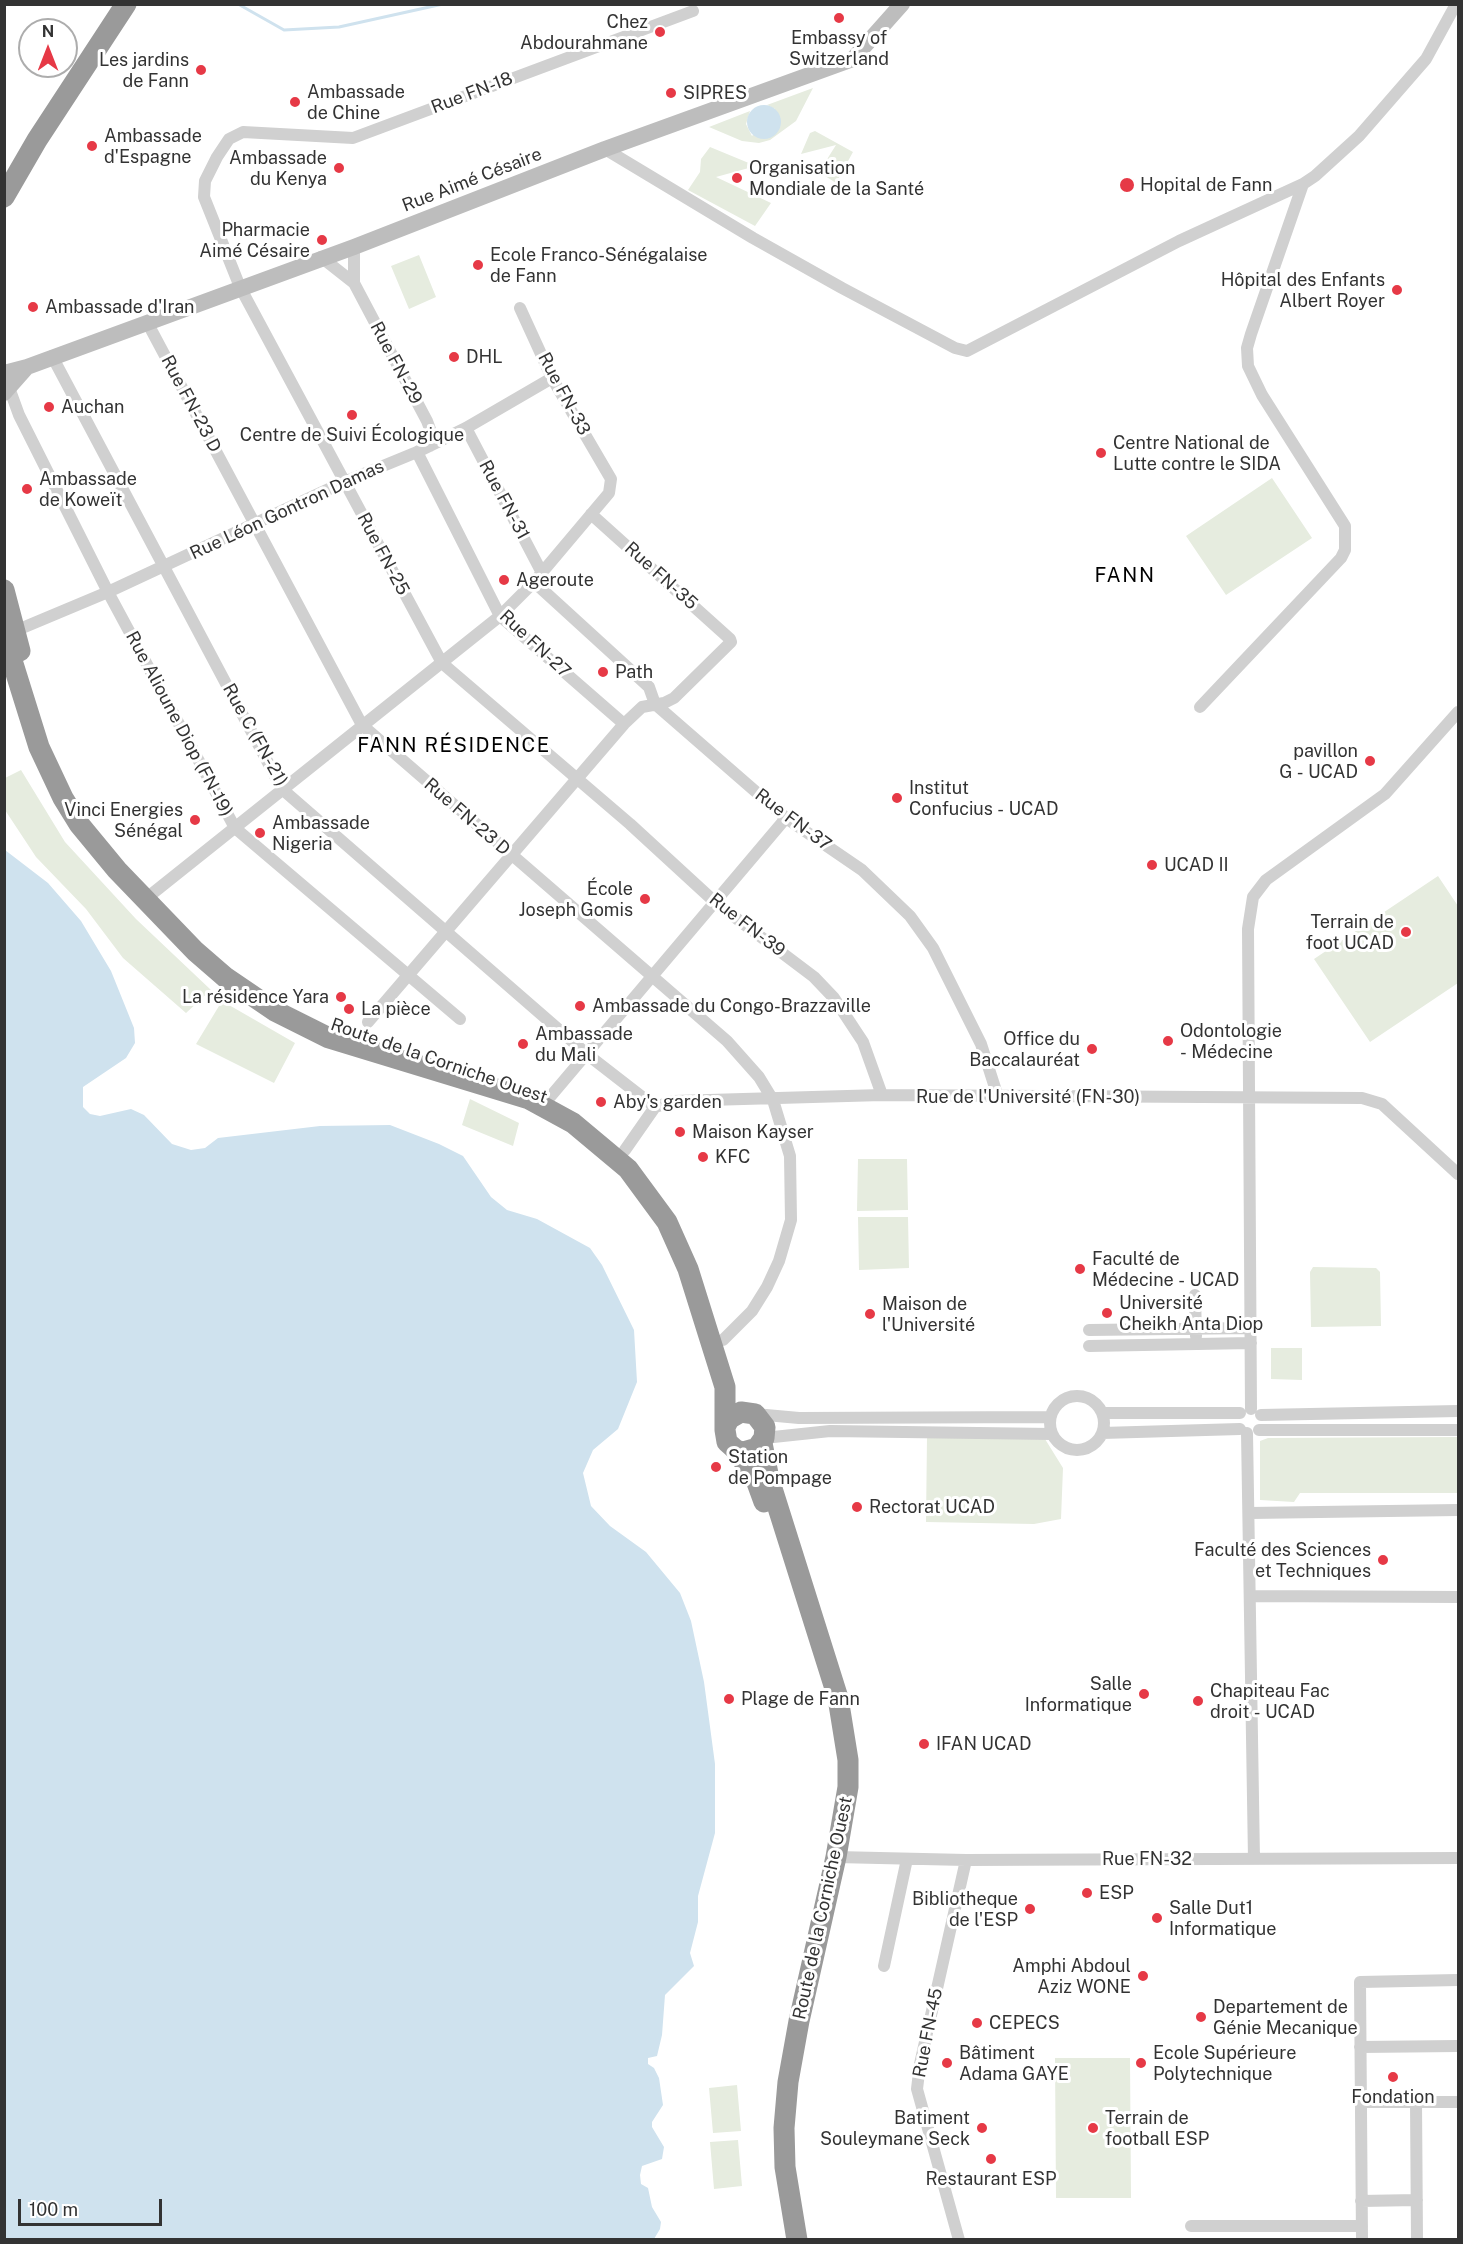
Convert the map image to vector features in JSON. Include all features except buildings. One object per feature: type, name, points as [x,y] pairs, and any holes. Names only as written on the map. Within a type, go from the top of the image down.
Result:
[{"type":"highway","points":[[4,173],[114,4]]},
{"type":"highway","points":[[4,197],[126,4]]},
{"type":"highway","name":"Route de la Corniche Ouest","points":[[4,590],[10,633],[39,747],[63,798],[79,824],[117,870],[195,951],[225,977],[275,1011],[329,1038],[529,1099],[582,1130],[628,1169],[655,1205],[678,1244],[725,1387],[726,1425]]},
{"type":"highway","name":"Route de la Corniche Ouest","points":[[10,633],[48,744],[65,779],[100,835],[209,950],[236,971],[307,1015],[360,1037],[502,1078],[550,1097],[584,1118],[625,1150],[667,1203],[686,1238],[752,1413]]},
{"type":"highway","points":[[752,1413],[765,1427],[763,1441],[751,1451],[736,1450],[727,1442],[726,1425],[735,1414],[752,1413]]},
{"type":"highway","name":"Route de la Corniche Ouest","points":[[763,1441],[769,1479],[823,1645],[845,1728],[848,1787],[836,1857],[799,2021],[789,2082],[784,2128],[785,2167],[798,2240]]},
{"type":"highway","name":"Route de la Corniche Ouest","points":[[736,1450],[761,1494],[821,1671],[833,1724],[836,1750],[837,1789],[833,1819],[777,2075],[773,2128],[774,2168],[786,2240]]},
{"type":"street","name":"Rue Aimé Césaire","points":[[39,362],[321,257],[354,247],[605,149],[853,59],[902,4]]},
{"type":"street","points":[[605,149],[762,243],[955,348],[967,351],[1179,241],[1302,184],[1331,163],[1359,135],[1426,59],[1456,4]]},
{"type":"street","name":"Rue FN-18","points":[[240,287],[204,197],[207,175],[233,135],[249,131],[353,138],[693,11]]},
{"type":"street","points":[[1200,707],[1341,558],[1345,550],[1345,526],[1269,405],[1248,366],[1247,348],[1251,334],[1302,184]]},
{"type":"street","points":[[354,247],[354,283]]},
{"type":"street","points":[[321,257],[354,283]]},
{"type":"street","name":"Rue FN-29","points":[[354,283],[430,429],[430,446]]},
{"type":"street","name":"Rue FN-25","points":[[240,287],[442,663],[576,780]]},
{"type":"street","name":"Rue FN-33","points":[[520,308],[552,378],[611,478],[609,493],[591,514]]},
{"type":"street","name":"Rue FN-23 D","points":[[147,321],[362,725],[727,1041],[759,1077],[773,1100],[790,1156],[793,1182],[791,1220],[779,1261],[767,1287],[753,1311],[723,1340]]},
{"type":"street","points":[[6,383],[39,362]]},
{"type":"street","name":"Rue C (FN-21)","points":[[39,362],[164,567],[282,789],[588,1055]]},
{"type":"street","name":"Rue Léon Gontron Damas","points":[[10,633],[108,592],[344,482],[430,446],[466,428],[552,378]]},
{"type":"street","name":"Rue Alioune Diop (FN-19)","points":[[6,383],[19,416],[108,592],[235,828],[460,1019]]},
{"type":"street","name":"Rue FN-31","points":[[466,428],[541,571]]},
{"type":"street","name":"Rue FN-27","points":[[417,452],[500,616],[624,724]]},
{"type":"street","points":[[153,893],[500,616],[534,582],[591,514]]},
{"type":"street","name":"Rue FN-35","points":[[591,514],[730,639],[731,642],[674,698],[664,704],[655,704]]},
{"type":"street","name":"Rue FN-37","points":[[534,582],[649,687],[655,704],[786,818],[862,870],[910,916],[933,948],[971,1024],[994,1079],[998,1097]]},
{"type":"street","points":[[368,1022],[624,724],[642,707],[655,704]]},
{"type":"street","points":[[1249,1431],[1263,1423],[1251,1412],[1248,929],[1253,897],[1266,880],[1385,794],[1458,712]]},
{"type":"street","name":"Rue FN-39","points":[[576,780],[630,824],[716,903],[814,976],[834,998],[863,1042],[882,1095]]},
{"type":"street","points":[[550,1097],[588,1055],[651,976],[716,903],[786,818]]},
{"type":"street","points":[[588,1055],[655,1107],[625,1150]]},
{"type":"street","name":"Rue de l'Université (FN-30)","points":[[655,1107],[674,1101],[773,1100],[882,1095],[1371,1098],[1382,1104],[1458,1174]]},
{"type":"street","points":[[1195,1295],[1196,1344]]},
{"type":"street","points":[[1089,1330],[1251,1328]]},
{"type":"street","points":[[1168,1330],[1169,1344]]},
{"type":"street","points":[[1124,1331],[1124,1345]]},
{"type":"street","points":[[1089,1346],[1251,1343]]},
{"type":"street","points":[[1071,1396],[1093,1401],[1102,1413],[1102,1433],[1094,1444],[1081,1450],[1066,1448],[1052,1434],[1050,1417],[1058,1403],[1071,1396]]},
{"type":"street","points":[[1102,1413],[1458,1411]]},
{"type":"street","points":[[1251,1412],[1238,1421],[1249,1431],[1254,1859]]},
{"type":"street","points":[[752,1413],[799,1418],[1050,1417]]},
{"type":"street","points":[[1102,1433],[1458,1430]]},
{"type":"street","points":[[763,1441],[830,1431],[1052,1434]]},
{"type":"street","points":[[1250,1513],[1458,1510]]},
{"type":"street","points":[[1251,1596],[1458,1597]]},
{"type":"street","name":"Rue FN-32","points":[[836,1857],[966,1860],[1458,1858]]},
{"type":"street","points":[[884,1966],[907,1858]]},
{"type":"street","name":"Rue FN-45","points":[[959,2240],[918,2089],[920,2064],[966,1860]]},
{"type":"street","points":[[1362,2240],[1360,1982],[1458,1980]]},
{"type":"street","points":[[1360,2047],[1458,2046]]},
{"type":"street","points":[[1361,2102],[1458,2102]]},
{"type":"street","points":[[1416,2102],[1417,2240]]},
{"type":"street","points":[[1361,2201],[1417,2200]]},
{"type":"street","points":[[1191,2226],[1362,2226]]},
{"type":"street","points":[[1270,2226],[1270,2240]]},
{"type":"shaded area","points":[[813,88],[796,121],[770,140],[759,143],[742,141],[709,127],[750,111],[746,124],[752,136],[775,109],[767,105]]},
{"type":"shaded area","points":[[815,131],[853,152],[836,183],[819,172],[836,145],[801,154],[810,133]]},
{"type":"shaded area","points":[[710,147],[756,166],[716,177],[771,203],[755,226],[688,190],[700,172],[701,159]]},
{"type":"shaded area","points":[[419,255],[436,297],[409,309],[391,266]]},
{"type":"shaded area","points":[[1272,478],[1312,538],[1226,595],[1186,536]]},
{"type":"shaded area","points":[[21,770],[65,842],[136,919],[211,990],[186,1013],[123,958],[86,909],[36,857],[5,810],[5,778]]},
{"type":"shaded area","name":"Terrain de foot UCAD","points":[[1438,876],[1458,906],[1458,983],[1370,1042],[1314,959]]},
{"type":"shaded area","points":[[222,1001],[295,1043],[274,1083],[196,1044]]},
{"type":"shaded area","points":[[470,1099],[519,1123],[513,1146],[462,1125]]},
{"type":"shaded area","points":[[858,1159],[907,1159],[908,1210],[857,1211]]},
{"type":"shaded area","points":[[858,1217],[908,1217],[909,1268],[859,1270]]},
{"type":"shaded area","points":[[1313,1267],[1376,1268],[1380,1272],[1381,1326],[1311,1327],[1310,1272]]},
{"type":"shaded area","points":[[1271,1348],[1302,1348],[1302,1380],[1271,1379]]},
{"type":"shaded area","points":[[927,1437],[1045,1439],[1063,1468],[1061,1519],[1034,1524],[926,1522]]},
{"type":"shaded area","points":[[1458,1437],[1458,1493],[1300,1493],[1294,1502],[1260,1500],[1260,1441],[1268,1438]]},
{"type":"shaded area","name":"Terrain de football ESP","points":[[1055,2058],[1130,2058],[1131,2198],[1056,2198]]},
{"type":"shaded area","points":[[737,2085],[741,2131],[713,2133],[709,2088]]},
{"type":"shaded area","points":[[738,2140],[742,2186],[714,2189],[710,2142]]},
{"type":"water","points":[[764,105],[776,110],[781,122],[776,134],[764,139],[752,134],[747,122],[752,110]]},
{"type":"water","points":[[5,850],[48,883],[81,921],[111,971],[134,1028],[135,1043],[126,1058],[83,1087],[83,1107],[90,1114],[100,1116],[131,1109],[144,1115],[172,1144],[191,1150],[205,1148],[218,1138],[320,1126],[390,1125],[439,1144],[463,1156],[491,1197],[507,1210],[537,1219],[590,1248],[602,1265],[634,1330],[637,1382],[618,1429],[593,1450],[583,1473],[591,1506],[610,1526],[646,1552],[680,1593],[691,1621],[704,1682],[715,1764],[715,1833],[698,1896],[698,1922],[690,1953],[694,1966],[665,1995],[662,2035],[657,2056],[648,2058],[648,2064],[654,2068],[659,2078],[663,2105],[652,2122],[652,2127],[664,2147],[662,2159],[642,2166],[640,2175],[641,2184],[648,2188],[652,2207],[661,2222],[654,2239],[5,2239]]},
{"type":"waterway","points":[[238,4],[284,30],[339,27],[443,4]]},
{"type":"place","name":"Embassy of Switzerland","points":[[839,18]]},
{"type":"place","name":"Chez Abdourahmane","points":[[660,32]]},
{"type":"place","name":"Les jardins de Fann","points":[[201,70]]},
{"type":"place","name":"SIPRES","points":[[671,93]]},
{"type":"place","name":"Ambassade de Chine","points":[[295,102]]},
{"type":"place","name":"Ambassade d'Espagne","points":[[92,146]]},
{"type":"place","name":"Ambassade du Kenya","points":[[339,168]]},
{"type":"place","name":"Organisation Mondiale de la Santé","points":[[737,178]]},
{"type":"place","name":"Hopital de Fann","points":[[1127,185]]},
{"type":"place","name":"Pharmacie Aimé Césaire","points":[[322,240]]},
{"type":"place","name":"Ecole Franco-Sénégalaise de Fann","points":[[478,265]]},
{"type":"place","name":"Hôpital des Enfants Albert Royer","points":[[1397,290]]},
{"type":"place","name":"Ambassade d'Iran","points":[[33,307]]},
{"type":"place","name":"DHL","points":[[454,357]]},
{"type":"place","name":"Auchan","points":[[49,407]]},
{"type":"place","name":"Centre de Suivi Écologique","points":[[352,415]]},
{"type":"place","name":"Centre National de Lutte contre le SIDA","points":[[1101,453]]},
{"type":"place","name":"Ambassade de Koweït","points":[[27,489]]},
{"type":"place","name":"Ageroute","points":[[504,580]]},
{"type":"place","name":"Path","points":[[603,672]]},
{"type":"place","name":"pavillon G - UCAD","points":[[1370,761]]},
{"type":"place","name":"Institut Confucius - UCAD","points":[[897,798]]},
{"type":"place","name":"Vinci Energies Sénégal","points":[[195,820]]},
{"type":"place","name":"Ambassade Nigeria","points":[[260,833]]},
{"type":"place","name":"UCAD II","points":[[1152,865]]},
{"type":"place","name":"École Joseph Gomis","points":[[645,899]]},
{"type":"place","name":"Terrain de foot UCAD","points":[[1406,932]]},
{"type":"place","name":"La résidence Yara","points":[[341,997]]},
{"type":"place","name":"Ambassade du Congo-Brazzaville","points":[[580,1006]]},
{"type":"place","name":"La pièce","points":[[349,1009]]},
{"type":"place","name":"Odontologie - Médecine","points":[[1168,1041]]},
{"type":"place","name":"Ambassade du Mali","points":[[523,1044]]},
{"type":"place","name":"Office du Baccalauréat","points":[[1092,1049]]},
{"type":"place","name":"Aby's garden","points":[[601,1102]]},
{"type":"place","name":"Maison Kayser","points":[[680,1132]]},
{"type":"place","name":"KFC","points":[[703,1157]]},
{"type":"place","name":"Faculté de Médecine - UCAD","points":[[1080,1269]]},
{"type":"place","name":"Université Cheikh Anta Diop","points":[[1107,1313]]},
{"type":"place","name":"Maison de l'Université","points":[[870,1314]]},
{"type":"place","name":"Station de Pompage","points":[[716,1467]]},
{"type":"place","name":"Rectorat UCAD","points":[[857,1507]]},
{"type":"place","name":"Faculté des Sciences et Techniques","points":[[1383,1560]]},
{"type":"place","name":"Salle Informatique","points":[[1144,1694]]},
{"type":"place","name":"Plage de Fann","points":[[729,1699]]},
{"type":"place","name":"Chapiteau Fac droit - UCAD","points":[[1198,1701]]},
{"type":"place","name":"IFAN UCAD","points":[[924,1744]]},
{"type":"place","name":"ESP","points":[[1087,1893]]},
{"type":"place","name":"Bibliotheque de l'ESP","points":[[1030,1909]]},
{"type":"place","name":"Salle Dut1 Informatique","points":[[1157,1918]]},
{"type":"place","name":"Amphi Abdoul Aziz WONE","points":[[1143,1976]]},
{"type":"place","name":"Departement de Génie Mecanique","points":[[1201,2017]]},
{"type":"place","name":"CEPECS","points":[[977,2023]]},
{"type":"place","name":"Bâtiment Adama GAYE","points":[[947,2063]]},
{"type":"place","name":"Ecole Supérieure Polytechnique","points":[[1141,2063]]},
{"type":"place","name":"Fondation","points":[[1393,2077]]},
{"type":"place","name":"Batiment Souleymane Seck","points":[[982,2128]]},
{"type":"place","name":"Terrain de football ESP","points":[[1093,2128]]},
{"type":"place","name":"Restaurant ESP","points":[[991,2159]]},
{"type":"district","name":"FANN","points":[[1125,576]]},
{"type":"district","name":"FANN RÉSIDENCE","points":[[454,746]]}]
